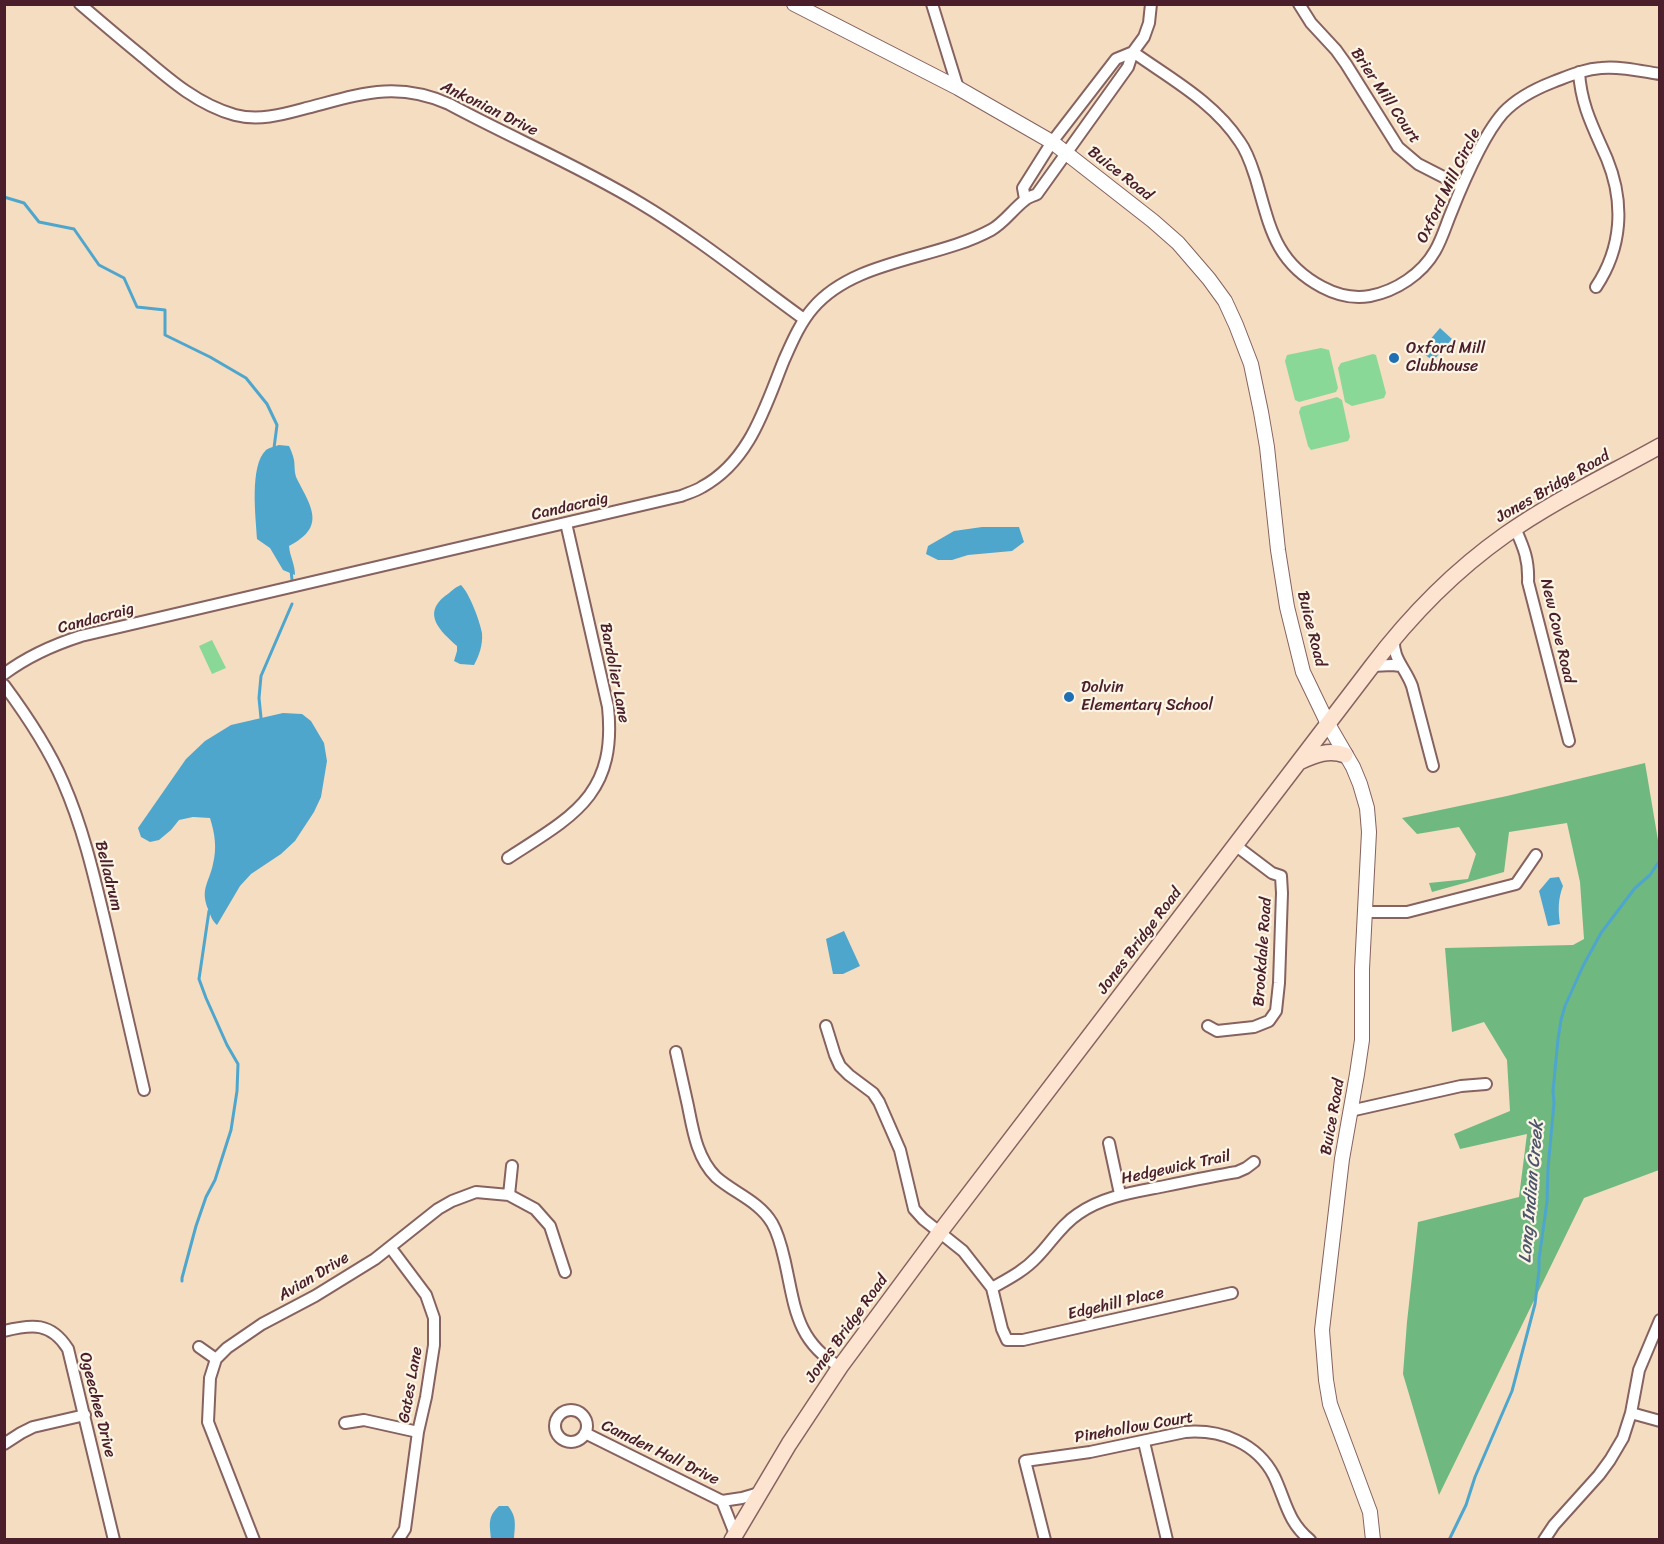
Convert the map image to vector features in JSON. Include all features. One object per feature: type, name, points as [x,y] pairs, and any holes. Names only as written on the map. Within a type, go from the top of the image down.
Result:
[{"type":"main road","name":"Jones Bridge Road","points":[[733,1537],[789,1444],[840,1366],[1394,637],[1442,587],[1474,558],[1515,528],[1659,446]]},
{"type":"main road","points":[[1299,762],[1325,752],[1345,755]]},
{"type":"street","name":"Ankonian Drive","points":[[80,4],[180,87],[213,108],[237,115],[264,117],[287,114],[378,91],[407,91],[449,104],[639,202],[682,230],[804,319]]},
{"type":"street","name":"Buice Road","points":[[794,4],[958,88],[1066,152],[1178,243],[1225,301],[1251,364],[1267,447],[1278,550],[1290,624],[1303,672],[1360,784],[1367,808],[1369,832],[1362,969],[1362,1040],[1342,1159],[1322,1330],[1330,1404],[1382,1539]]},
{"type":"street","points":[[932,4],[958,88]]},
{"type":"street","name":"Candacraig","points":[[4,674],[36,653],[81,636],[681,496],[703,487],[724,472],[753,436],[793,339],[804,319],[825,296],[851,279],[964,242],[993,229],[1025,199],[1037,194],[1128,67],[1133,52],[1144,37],[1149,23],[1151,4]]},
{"type":"street","name":"Brier Mill Court","points":[[1299,4],[1311,23],[1346,64],[1398,147],[1418,164],[1461,186]]},
{"type":"street","points":[[1025,199],[1023,188],[1052,142],[1116,59],[1133,52]]},
{"type":"street","name":"Oxford Mill Circle","points":[[1133,52],[1207,104],[1230,127],[1242,144],[1251,164],[1272,233],[1290,264],[1302,275],[1329,291],[1352,298],[1371,296],[1391,289],[1413,276],[1425,265],[1436,250],[1461,186],[1479,150],[1504,113],[1529,93],[1579,72],[1602,68],[1659,74]]},
{"type":"street","points":[[1579,72],[1581,91],[1593,129],[1616,185],[1618,205],[1618,239],[1605,274],[1596,287]]},
{"type":"street","name":"Bardolier Lane","points":[[508,858],[562,824],[580,808],[598,781],[609,749],[608,707],[566,523]]},
{"type":"street","name":"New Cove Road","points":[[1515,528],[1526,554],[1528,582],[1569,741]]},
{"type":"street","points":[[1394,637],[1393,647],[1401,666],[1409,676],[1433,766]]},
{"type":"street","points":[[1372,666],[1380,664],[1401,666]]},
{"type":"street","name":"Belladrum","points":[[4,685],[45,746],[63,780],[77,817],[92,870],[144,1090]]},
{"type":"street","name":"Brookdale Road","points":[[1208,1026],[1217,1031],[1254,1027],[1269,1021],[1276,1011],[1279,983],[1281,876],[1272,873],[1235,845]]},
{"type":"street","points":[[1365,912],[1407,912],[1516,884],[1536,855]]},
{"type":"street","points":[[826,1026],[840,1066],[868,1089],[879,1102],[900,1150],[914,1209],[963,1251],[992,1288]]},
{"type":"street","points":[[676,1052],[702,1158],[717,1178],[756,1205],[771,1222],[780,1241],[802,1329],[818,1351],[828,1360],[840,1366]]},
{"type":"street","points":[[1350,1111],[1461,1086],[1486,1084]]},
{"type":"street","points":[[1109,1143],[1120,1194]]},
{"type":"street","name":"Hedgewick Trail","points":[[992,1288],[1029,1266],[1059,1230],[1078,1214],[1120,1194],[1237,1172],[1254,1162]]},
{"type":"street","points":[[509,1195],[512,1166]]},
{"type":"street","name":"Avian Drive","points":[[216,1359],[227,1348],[253,1330],[315,1296],[375,1258],[438,1209],[476,1192],[509,1195],[535,1209],[550,1226],[565,1272]]},
{"type":"street","name":"Gates Lane","points":[[390,1247],[426,1295],[435,1318],[434,1345],[418,1432],[405,1529],[398,1539]]},
{"type":"street","name":"Edgehill Place","points":[[992,1288],[1007,1340],[1023,1340],[1232,1293]]},
{"type":"street","points":[[1544,1539],[1599,1475],[1623,1438],[1631,1413],[1639,1370],[1659,1320]]},
{"type":"street","name":"Ogeechee Drive","points":[[4,1331],[23,1326],[42,1327],[50,1329],[63,1340],[71,1357],[114,1539]]},
{"type":"street","points":[[199,1347],[216,1359],[210,1378],[208,1422],[254,1539]]},
{"type":"street","points":[[1631,1413],[1659,1420]]},
{"type":"street","points":[[4,1444],[33,1427],[85,1415]]},
{"type":"street","points":[[345,1422],[364,1420],[418,1432]]},
{"type":"street","name":"Pinehollow Court","points":[[1045,1539],[1025,1461],[1090,1452],[1199,1431],[1217,1433],[1235,1439],[1262,1457],[1274,1475],[1290,1517],[1303,1534],[1310,1539]]},
{"type":"street","name":"Camden Hall Drive","points":[[585,1433],[722,1501],[759,1493]]},
{"type":"street","points":[[1144,1442],[1167,1539]]},
{"type":"street","name":"Camden Hall Drive","points":[[722,1501],[733,1537]]},
{"type":"street","name":"Buice Road","points":[[1370,1512],[1373,1539]]},
{"type":"green space","points":[[1321,348],[1329,350],[1338,388],[1336,392],[1299,402],[1295,400],[1285,361],[1287,355]]},
{"type":"green space","points":[[1376,355],[1386,393],[1384,398],[1352,406],[1345,402],[1338,368],[1341,363]]},
{"type":"green space","points":[[1337,397],[1342,400],[1350,437],[1348,441],[1311,450],[1299,412],[1301,407]]},
{"type":"green space","points":[[212,640],[226,668],[212,674],[199,646]]},
{"type":"green space","points":[[1645,763],[1660,852],[1659,1170],[1584,1198],[1439,1495],[1403,1374],[1418,1222],[1519,1197],[1527,1134],[1460,1149],[1454,1134],[1510,1111],[1507,1060],[1484,1022],[1452,1032],[1445,948],[1573,945],[1584,939],[1580,882],[1567,823],[1509,832],[1504,872],[1432,892],[1429,883],[1468,879],[1476,854],[1459,827],[1417,834],[1402,818]]},
{"type":"water","points":[[1440,328],[1452,339],[1433,361],[1418,349],[1419,347],[1422,349]]},
{"type":"water","points":[[279,445],[290,448],[296,477],[311,508],[312,516],[312,524],[308,532],[289,546],[295,575],[283,570],[270,548],[257,539],[255,480],[257,468],[266,450]]},
{"type":"water","points":[[982,527],[1019,527],[1024,542],[1012,551],[968,555],[952,560],[938,560],[926,554],[928,546],[954,531]]},
{"type":"water","points":[[461,585],[471,601],[482,633],[478,658],[474,665],[454,661],[457,646],[440,628],[434,616],[438,603]]},
{"type":"water","points":[[283,713],[302,714],[311,721],[324,743],[327,761],[321,797],[295,841],[281,854],[251,874],[240,886],[217,925],[213,921],[205,896],[215,852],[210,818],[193,817],[179,820],[159,840],[150,842],[141,837],[138,828],[186,759],[205,741],[231,725]]},
{"type":"water","points":[[1559,877],[1563,886],[1559,905],[1560,924],[1548,926],[1539,891],[1550,878]]},
{"type":"water","points":[[844,931],[860,966],[843,974],[833,974],[826,939]]},
{"type":"water","points":[[499,1506],[508,1506],[513,1514],[514,1539],[491,1539],[491,1518]]},
{"type":"waterway","points":[[4,197],[24,203],[39,222],[74,229],[99,265],[124,278],[137,307],[165,310],[165,335],[246,378],[267,404],[277,425],[274,448]]},
{"type":"waterway","points":[[291,570],[292,580]]},
{"type":"waterway","points":[[261,718],[259,698],[261,676],[292,604]]},
{"type":"waterway","name":"Long Indian Creek","points":[[1449,1540],[1466,1505],[1475,1477],[1512,1391],[1535,1304],[1547,1202],[1558,1039],[1565,1006],[1601,933],[1635,888],[1650,875],[1660,860]]},
{"type":"waterway","points":[[182,1281],[196,1226],[206,1197],[215,1180],[231,1130],[237,1091],[238,1064],[227,1045],[199,979],[209,911]]},
{"type":"place","name":"Oxford Mill Clubhouse","points":[[1394,358]]},
{"type":"place","name":"Dolvin Elementary School","points":[[1069,697]]}]
